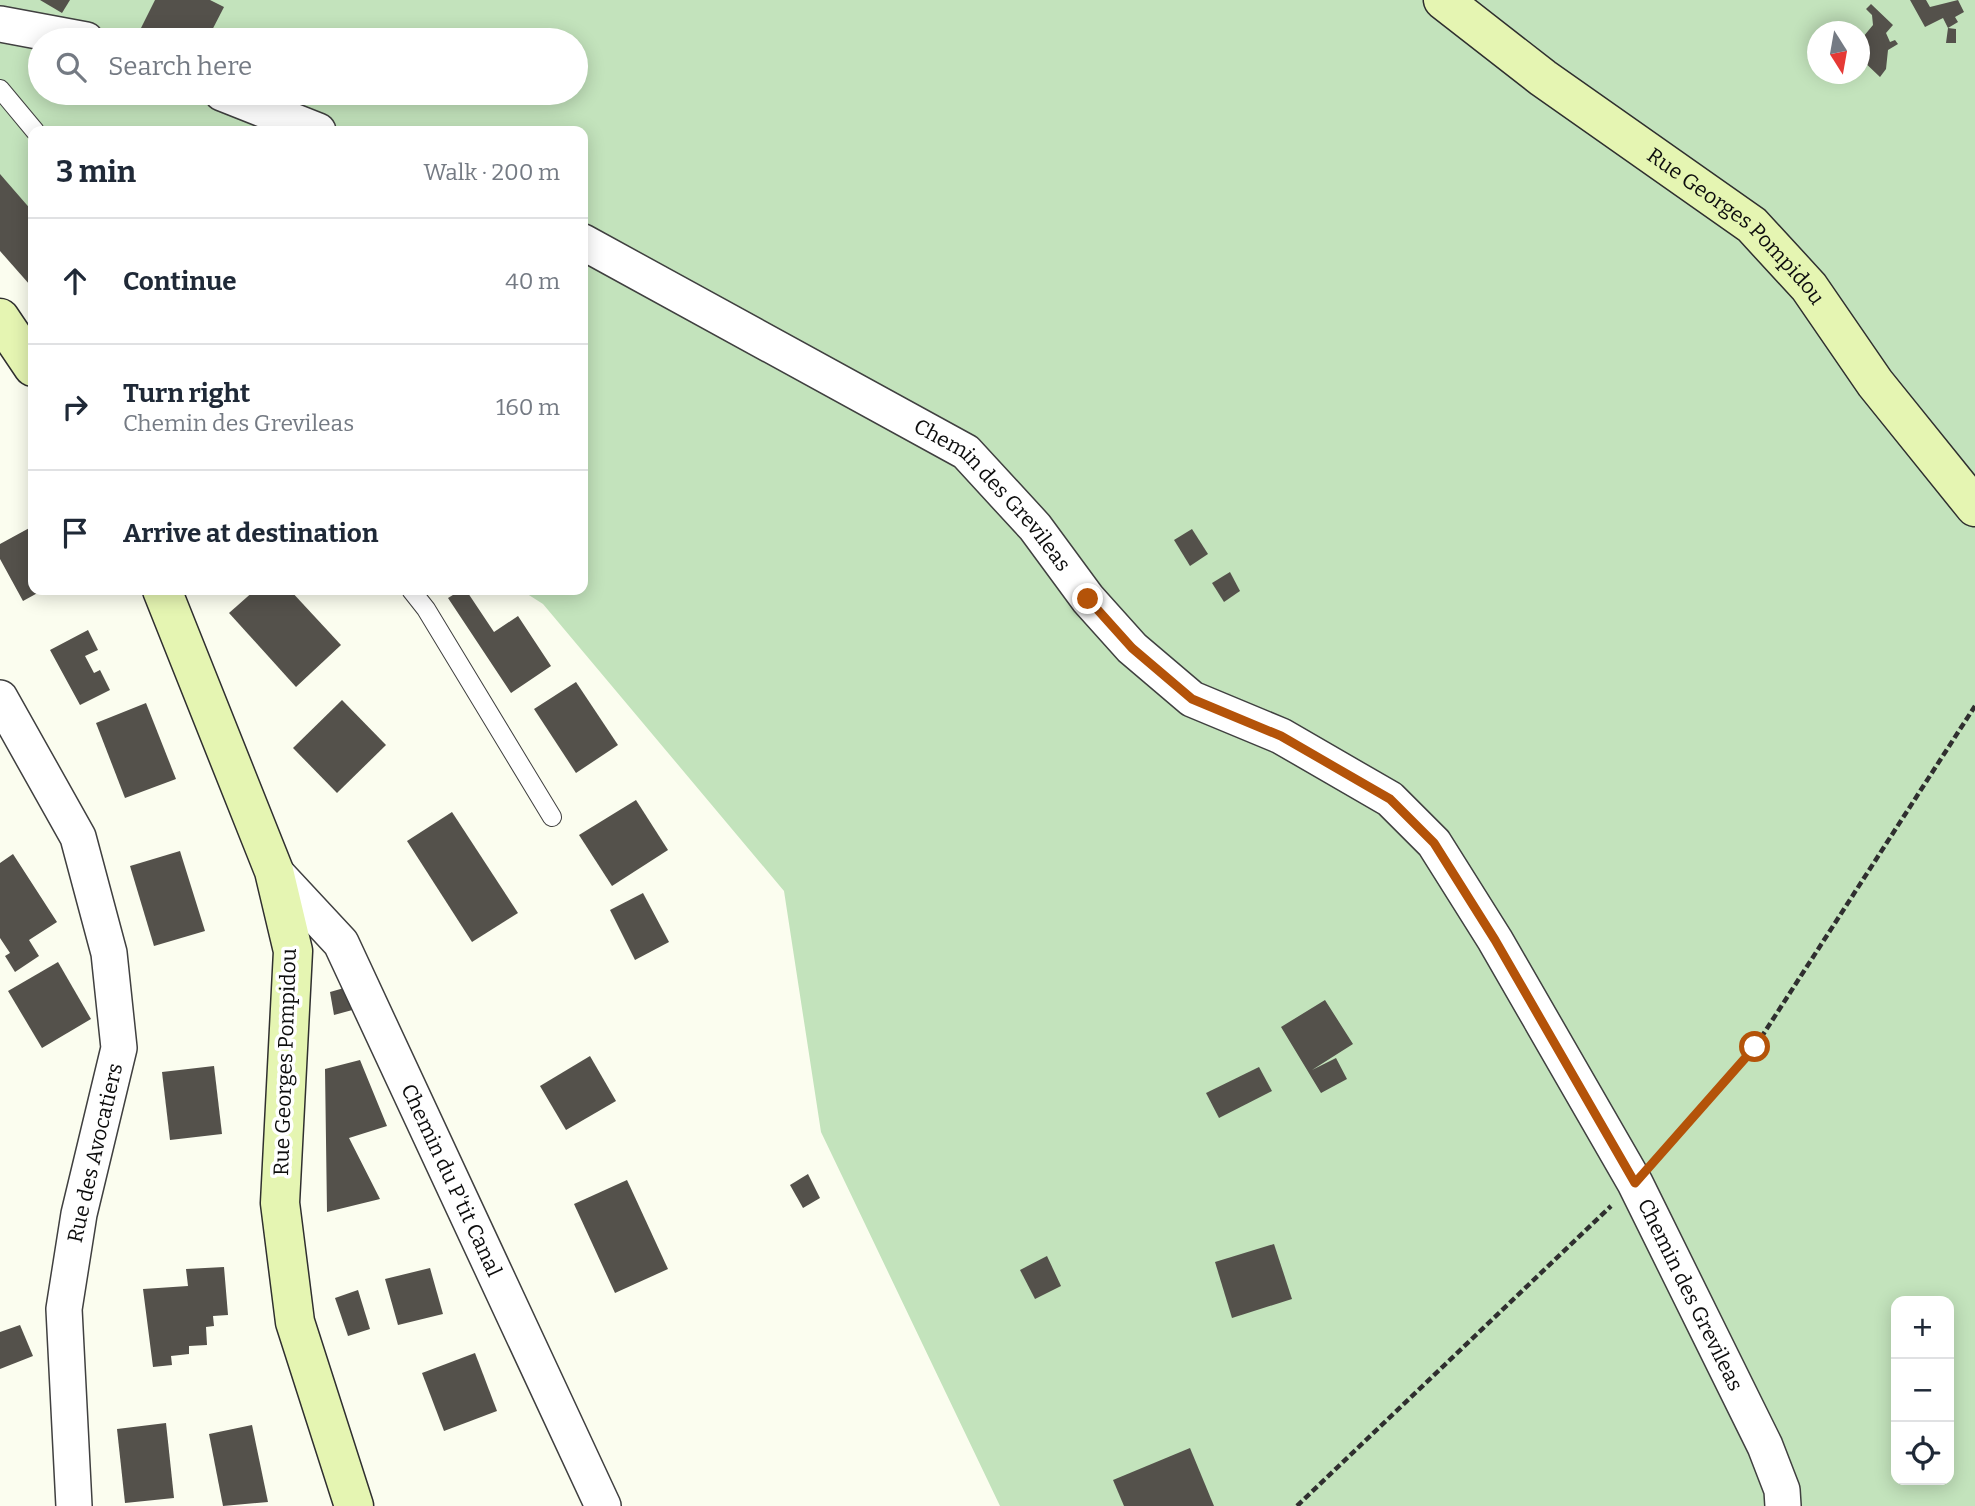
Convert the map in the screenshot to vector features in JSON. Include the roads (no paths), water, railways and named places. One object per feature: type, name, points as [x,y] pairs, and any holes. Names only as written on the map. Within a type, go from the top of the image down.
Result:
[{"type":"main road","name":"Rue Georges Pompidou","points":[[1443,0],[1543,78],[1752,225],[1809,287],[1875,383],[1975,507]]},
{"type":"main road","points":[[0,318],[28,360]]},
{"type":"main road","name":"Rue Georges Pompidou","points":[[164,595],[274,871],[293,951],[280,1203],[295,1322],[354,1506]]},
{"type":"street","points":[[0,24],[28,29]]},
{"type":"street","points":[[252,105],[305,126]]},
{"type":"street","name":"Chemin des Grevileas","points":[[588,245],[966,452],[1035,527],[1088,599],[1132,648],[1192,699],[1281,736],[1390,799],[1434,843],[1495,940],[1635,1183],[1765,1446],[1782,1490],[1783,1506]]},
{"type":"street","name":"Rue des Avocatiers","points":[[0,698],[78,837],[109,953],[119,1048],[79,1214],[64,1308],[74,1506]]},
{"type":"street","name":"Chemin du P'tit Canal","points":[[274,871],[341,943],[603,1506]]},
{"type":"lane","points":[[0,89],[31,126]]},
{"type":"lane","points":[[415,595],[552,817]]}]
